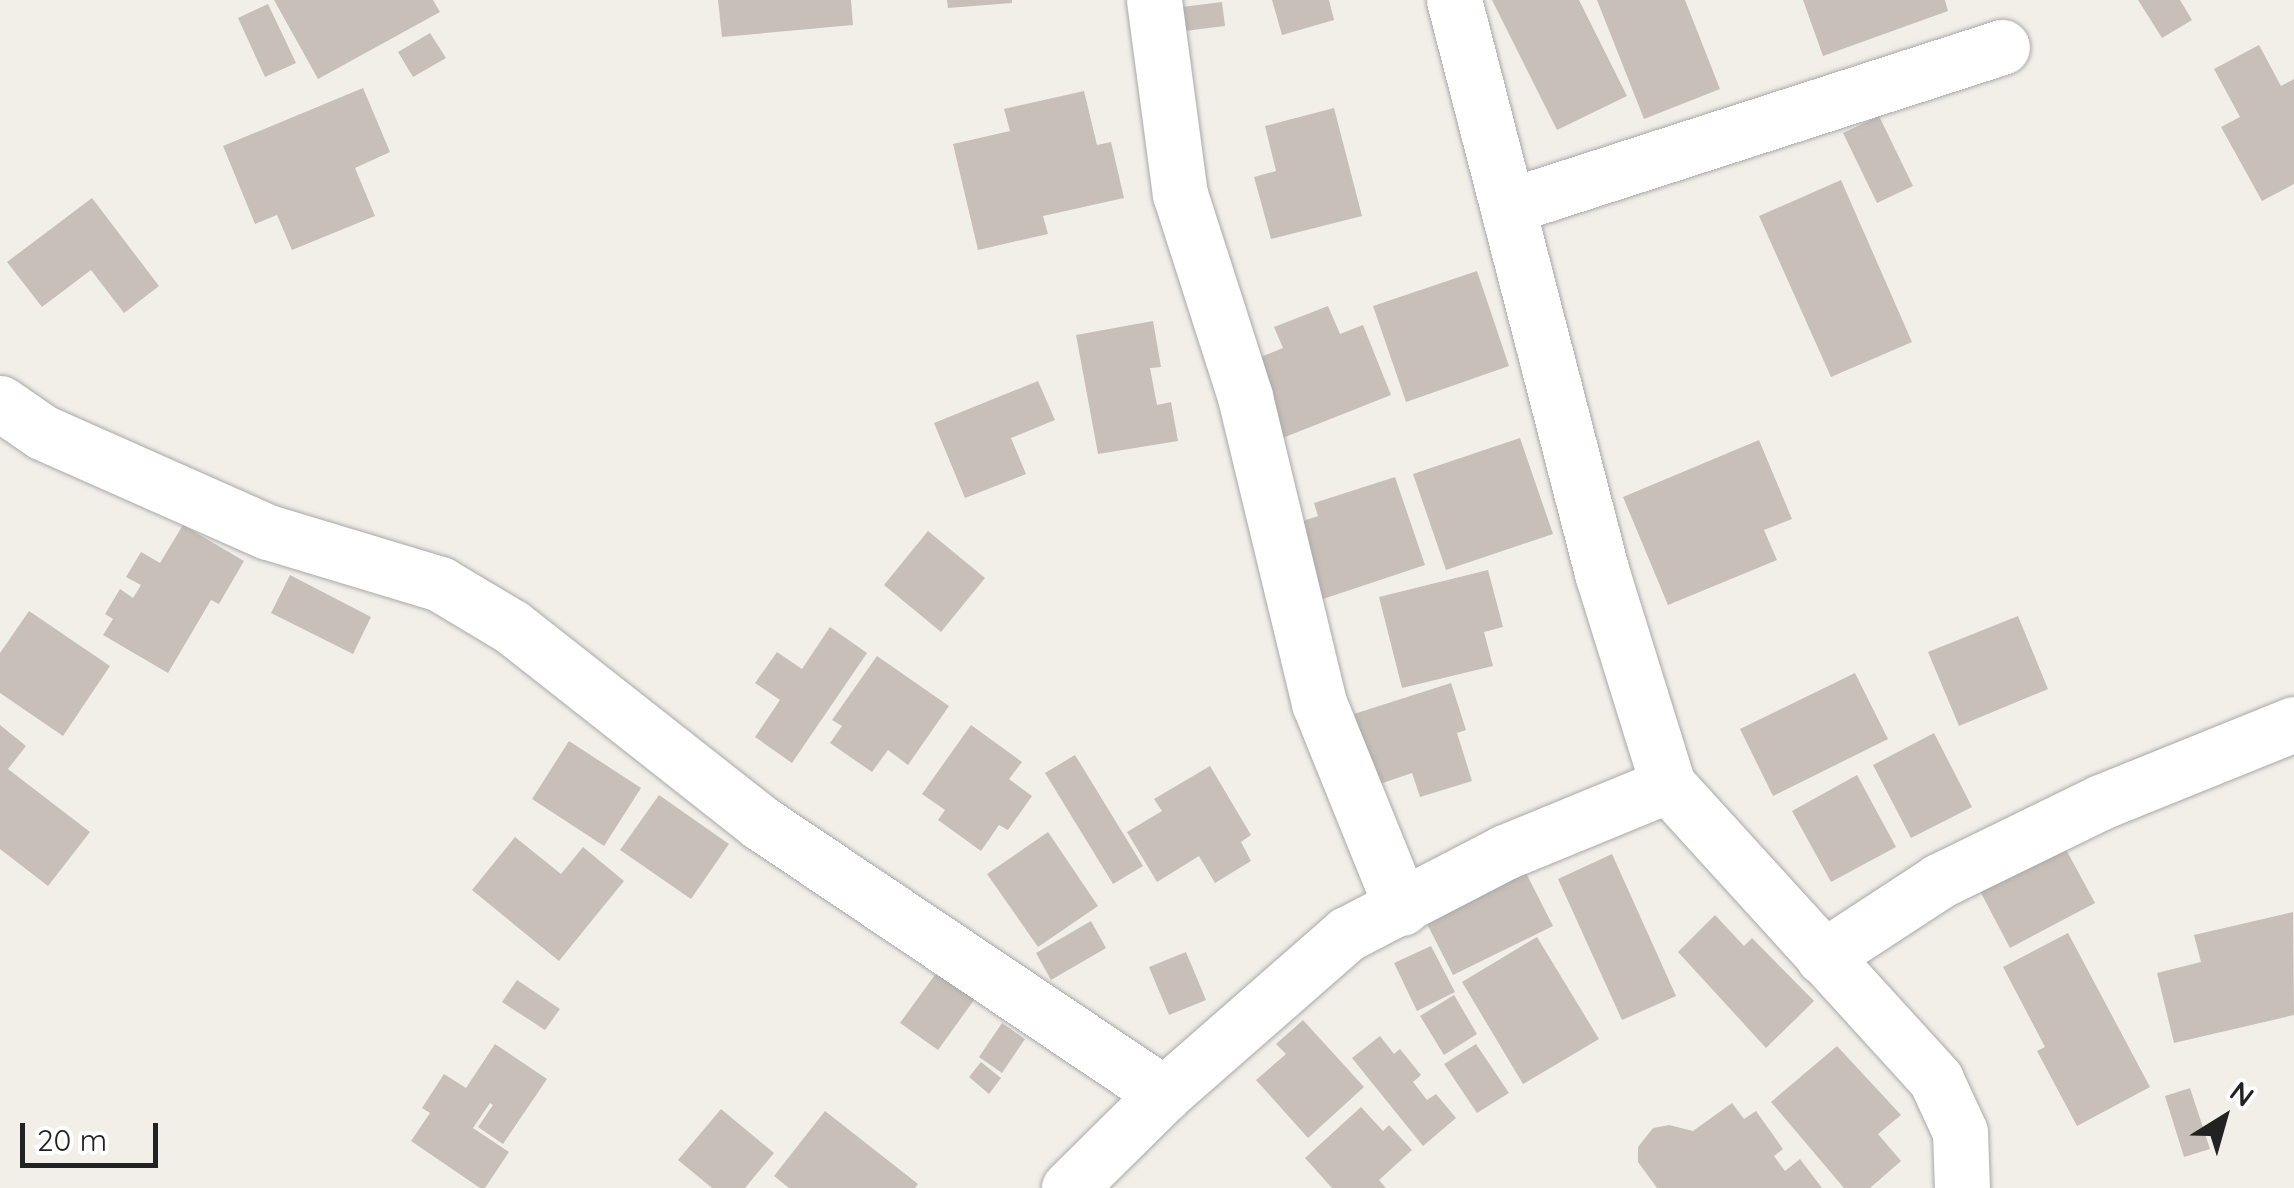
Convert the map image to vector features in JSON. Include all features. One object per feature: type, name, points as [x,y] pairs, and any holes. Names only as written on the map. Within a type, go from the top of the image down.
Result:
[{"type":"street","points":[[1154,0],[1180,194],[1245,397],[1319,704],[1402,908]]},
{"type":"street","points":[[1454,0],[1602,574],[1668,784],[1936,1080],[1960,1132],[1962,1188]]},
{"type":"street","points":[[1509,206],[2002,48]]},
{"type":"street","points":[[1,406],[42,432],[268,532],[440,584],[512,628],[762,823],[1164,1094]]},
{"type":"street","points":[[1823,956],[1939,881],[2101,802],[2294,724]]},
{"type":"street","points":[[1068,1188],[1164,1094],[1347,934],[1505,852],[1668,784]]},
{"type":"building","points":[[274,0],[433,0],[440,12],[318,79]]},
{"type":"building","points":[[718,0],[851,0],[853,25],[722,37]]},
{"type":"building","points":[[947,0],[1012,0],[1012,3],[948,8]]},
{"type":"building","points":[[1272,0],[1329,0],[1334,20],[1282,35]]},
{"type":"building","points":[[1492,0],[1579,0],[1627,96],[1557,130]]},
{"type":"building","points":[[1597,0],[1685,0],[1720,89],[1644,119]]},
{"type":"building","points":[[1803,0],[1945,0],[1948,11],[1823,56]]},
{"type":"building","points":[[2138,0],[2180,0],[2192,20],[2162,38]]},
{"type":"building","points":[[1222,2],[1225,26],[1185,31],[1182,7]]},
{"type":"building","points":[[268,4],[296,63],[265,77],[238,18]]},
{"type":"building","points":[[430,33],[446,58],[413,77],[398,52]]},
{"type":"building","points":[[2259,45],[2281,86],[2294,79],[2294,184],[2262,201],[2221,127],[2240,117],[2214,69]]},
{"type":"building","points":[[363,88],[390,152],[355,168],[375,216],[292,250],[277,215],[255,224],[223,146]]},
{"type":"building","points":[[1084,91],[1097,145],[1111,142],[1124,198],[1043,216],[1048,234],[978,250],[953,144],[1010,131],[1004,109]]},
{"type":"building","points":[[1334,108],[1362,216],[1271,239],[1254,177],[1276,171],[1265,126]]},
{"type":"building","points":[[1879,116],[1913,186],[1877,203],[1843,133]]},
{"type":"building","points":[[1841,180],[1912,342],[1831,377],[1759,216]]},
{"type":"building","points":[[92,198],[159,286],[124,313],[91,270],[42,307],[7,262]]},
{"type":"building","points":[[1477,271],[1509,366],[1406,402],[1373,306]]},
{"type":"building","points":[[1328,306],[1340,334],[1363,325],[1391,395],[1275,441],[1243,364],[1283,348],[1274,327]]},
{"type":"building","points":[[1153,321],[1161,367],[1150,368],[1157,405],[1171,402],[1178,441],[1098,454],[1076,335]]},
{"type":"building","points":[[1038,381],[1055,420],[1011,438],[1026,474],[965,498],[934,423]]},
{"type":"building","points":[[1520,438],[1553,534],[1446,570],[1413,474]]},
{"type":"building","points":[[1759,440],[1792,519],[1764,530],[1777,560],[1668,605],[1623,497]]},
{"type":"building","points":[[1395,477],[1425,565],[1320,600],[1294,524],[1318,516],[1314,503]]},
{"type":"building","points":[[183,525],[244,561],[219,604],[211,600],[168,673],[103,635],[113,619],[105,614],[120,589],[133,598],[141,585],[126,577],[141,552],[160,563]]},
{"type":"building","points":[[928,531],[985,578],[941,632],[884,585]]},
{"type":"building","points":[[1488,570],[1503,627],[1484,632],[1493,666],[1402,688],[1379,597]]},
{"type":"building","points":[[290,575],[371,617],[353,654],[271,613]]},
{"type":"building","points":[[29,611],[110,666],[63,736],[0,693],[0,653]]},
{"type":"building","points":[[2018,616],[2048,689],[1959,726],[1928,652]]},
{"type":"building","points":[[830,627],[867,653],[792,763],[755,737],[780,700],[755,683],[777,652],[802,669]]},
{"type":"building","points":[[877,656],[949,706],[908,765],[888,750],[872,772],[830,743],[842,726],[832,720]]},
{"type":"building","points":[[1855,673],[1888,739],[1773,796],[1740,729]]},
{"type":"building","points":[[1451,683],[1466,730],[1457,733],[1472,781],[1420,797],[1412,773],[1377,785],[1354,714]]},
{"type":"building","points":[[0,725],[26,746],[8,769],[90,832],[48,886],[0,849]]},
{"type":"building","points":[[971,725],[1022,762],[1009,779],[1032,796],[1008,830],[999,825],[981,851],[938,820],[945,810],[922,794]]},
{"type":"building","points":[[1934,733],[1972,807],[1911,838],[1873,765]]},
{"type":"building","points":[[569,741],[641,788],[604,846],[532,799]]},
{"type":"building","points":[[1075,755],[1143,866],[1113,884],[1045,773]]},
{"type":"building","points":[[1210,766],[1251,835],[1241,842],[1251,861],[1215,883],[1199,856],[1157,882],[1127,832],[1162,811],[1154,799]]},
{"type":"building","points":[[1857,775],[1896,847],[1831,882],[1792,811]]},
{"type":"building","points":[[659,795],[729,844],[691,899],[620,850]]},
{"type":"building","points":[[2056,831],[2095,903],[2010,948],[1972,876]]},
{"type":"building","points":[[1048,832],[1098,906],[1038,947],[987,874]]},
{"type":"building","points":[[515,837],[561,874],[583,847],[624,881],[559,961],[472,890]]},
{"type":"building","points":[[1612,854],[1676,996],[1622,1020],[1558,879]]},
{"type":"building","points":[[1525,871],[1553,926],[1453,975],[1424,918]]},
{"type":"building","points":[[2293,912],[2294,1015],[2174,1043],[2157,973],[2201,962],[2194,935]]},
{"type":"building","points":[[1715,915],[1744,946],[1752,938],[1814,1001],[1766,1048],[1678,952]]},
{"type":"building","points":[[1091,921],[1106,948],[1051,980],[1036,953]]},
{"type":"building","points":[[2068,933],[2150,1087],[2077,1126],[2037,1051],[2045,1047],[2003,967]]},
{"type":"building","points":[[1537,937],[1599,1039],[1523,1084],[1462,982]]},
{"type":"building","points":[[1431,946],[1455,992],[1417,1011],[1394,963]]},
{"type":"building","points":[[1186,952],[1206,1000],[1169,1015],[1149,967]]},
{"type":"building","points":[[945,961],[982,989],[938,1050],[900,1023]]},
{"type":"building","points":[[517,980],[560,1009],[545,1030],[502,1002]]},
{"type":"building","points":[[1454,995],[1477,1034],[1444,1055],[1420,1016]]},
{"type":"building","points":[[1303,1020],[1364,1087],[1308,1138],[1256,1080],[1286,1054],[1276,1044]]},
{"type":"building","points":[[1002,1023],[1025,1039],[1002,1073],[979,1057]]},
{"type":"building","points":[[1380,1036],[1394,1054],[1400,1049],[1421,1075],[1413,1082],[1427,1100],[1436,1094],[1456,1118],[1423,1146],[1352,1058]]},
{"type":"building","points":[[495,1044],[547,1079],[503,1144],[478,1127],[493,1105],[490,1103],[473,1128],[509,1152],[485,1188],[480,1188],[411,1141],[430,1113],[422,1108],[444,1074],[466,1088]]},
{"type":"building","points":[[1476,1044],[1509,1093],[1477,1113],[1444,1064]]},
{"type":"building","points":[[1837,1046],[1901,1115],[1878,1134],[1901,1161],[1870,1188],[1844,1188],[1771,1102]]},
{"type":"building","points":[[981,1062],[1001,1078],[989,1094],[969,1077]]},
{"type":"building","points":[[2190,1088],[2210,1149],[2184,1157],[2165,1096]]},
{"type":"building","points":[[1732,1103],[1744,1119],[1756,1111],[1783,1149],[1774,1156],[1785,1171],[1800,1159],[1822,1188],[1657,1188],[1638,1162],[1638,1147],[1653,1128],[1669,1125],[1693,1131]]},
{"type":"building","points":[[1361,1107],[1383,1131],[1389,1125],[1412,1150],[1379,1180],[1386,1188],[1332,1188],[1305,1158]]},
{"type":"building","points":[[721,1109],[774,1153],[745,1188],[712,1188],[678,1160]]},
{"type":"building","points":[[825,1111],[918,1184],[915,1188],[789,1188],[774,1176]]}]
